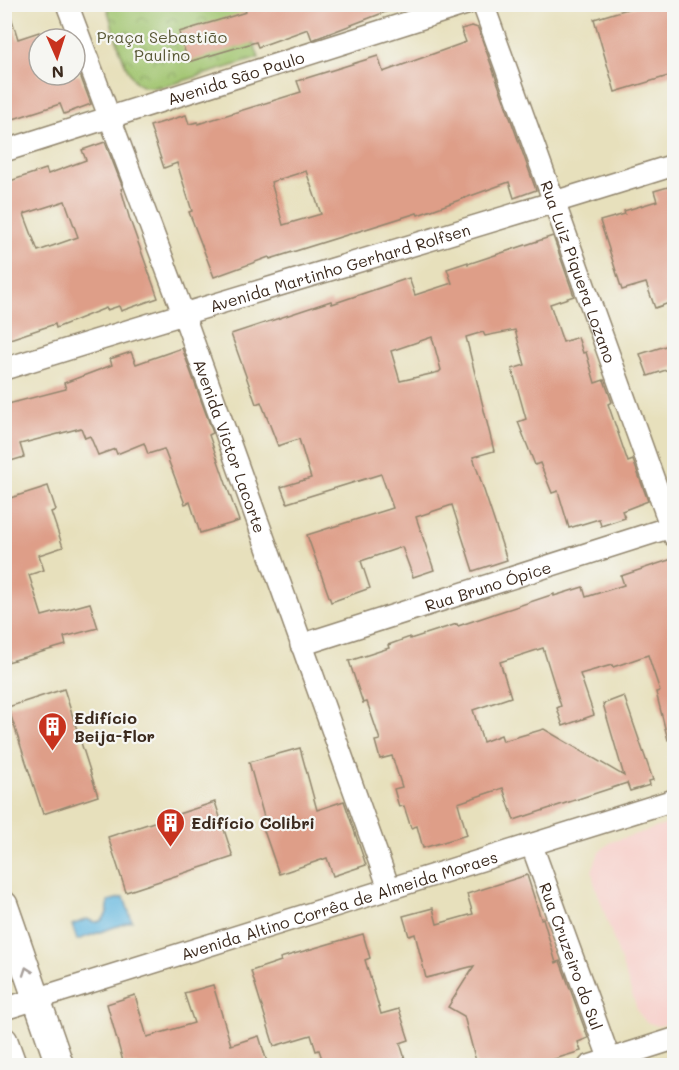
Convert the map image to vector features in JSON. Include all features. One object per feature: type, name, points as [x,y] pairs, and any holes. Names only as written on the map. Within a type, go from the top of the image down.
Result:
[{"type":"main road","points":[[4,905],[60,1065]]},
{"type":"main road","points":[[4,1041],[12,1065]]},
{"type":"street","name":"Avenida Victor Lacorte","points":[[67,4],[183,313],[389,888]]},
{"type":"street","name":"Avenida São Paulo","points":[[4,151],[466,4]]},
{"type":"street","name":"Rua Luiz Piquera Lozano","points":[[483,4],[553,203],[673,529]]},
{"type":"street","name":"Avenida Martinho Gerhard Rolfsen","points":[[4,369],[675,165]]},
{"type":"street","name":"Rua Bruno Ópice","points":[[301,645],[673,529]]},
{"type":"street","name":"Avenida Altino Corrêa de Almeida Moraes","points":[[4,1009],[675,800]]},
{"type":"street","name":"Rua Cruzeiro do Sul","points":[[532,846],[611,1062]]},
{"type":"street","points":[[589,1065],[611,1062],[675,1039]]},
{"type":"shaded area","points":[[674,822],[674,1023],[658,1026],[646,1022],[638,1012],[592,871],[599,852],[611,842]]},
{"type":"green space","name":"Praça Sebastião Paulino","points":[[106,5],[240,5],[259,58],[166,86],[151,88],[142,86],[130,74],[125,63]]},
{"type":"water","points":[[124,897],[132,921],[77,940],[72,925],[87,919],[97,922],[104,919],[108,901]]},
{"type":"building","points":[[243,4],[400,4],[401,6],[312,40],[308,29],[258,47],[256,42],[188,62],[179,32],[246,12]]},
{"type":"building","points":[[644,4],[675,4],[675,74],[615,92],[594,19]]},
{"type":"building","points":[[4,7],[8,7],[18,39],[27,36],[27,87],[85,87],[91,104],[64,114],[60,104],[4,122]]},
{"type":"building","points":[[472,26],[478,28],[536,190],[514,198],[509,182],[418,215],[417,213],[270,259],[269,257],[214,277],[189,212],[192,211],[177,163],[164,168],[150,126],[186,115],[189,124],[198,122],[198,124],[301,92],[297,81],[378,56],[383,72],[466,42],[461,29]],"holes":[[[306,171],[321,214],[283,225],[271,182]]]},
{"type":"building","points":[[105,142],[123,188],[121,189],[130,220],[158,298],[121,311],[119,306],[107,310],[106,308],[56,328],[55,324],[4,341],[4,183],[46,169],[48,174],[86,160],[82,150]],"holes":[[[65,201],[78,237],[38,251],[24,214]]]},
{"type":"building","points":[[675,185],[675,301],[655,308],[646,283],[622,290],[600,221],[657,201],[654,191]]},
{"type":"building","points":[[553,236],[574,296],[550,304],[563,342],[578,337],[583,353],[586,352],[595,383],[604,380],[612,402],[608,404],[628,462],[633,460],[648,501],[622,511],[625,518],[601,526],[599,519],[569,528],[558,491],[552,493],[540,463],[535,465],[518,422],[526,419],[512,369],[525,365],[515,330],[485,336],[483,332],[466,337],[494,451],[473,457],[507,560],[473,571],[452,505],[416,517],[434,570],[413,577],[402,547],[361,561],[370,588],[331,602],[307,535],[393,508],[381,474],[287,503],[281,487],[311,478],[299,439],[278,446],[261,402],[256,404],[231,334],[409,278],[415,295],[452,283],[447,269],[468,262],[468,264]],"holes":[[[432,337],[441,370],[400,381],[391,351]]]},
{"type":"building","points":[[675,343],[675,367],[648,376],[640,354]]},
{"type":"building","points":[[182,348],[213,433],[209,435],[239,521],[200,533],[190,502],[185,504],[164,449],[148,454],[144,443],[117,454],[115,449],[98,455],[90,436],[85,438],[81,428],[20,444],[24,457],[4,463],[4,405],[66,389],[64,383],[112,365],[110,359],[131,352],[136,364]]},
{"type":"building","points":[[48,486],[56,510],[51,512],[63,547],[39,555],[44,570],[29,575],[42,616],[90,603],[98,628],[64,637],[66,645],[4,663],[4,500]]},
{"type":"building","points":[[675,558],[675,739],[668,740],[656,692],[660,691],[648,655],[613,667],[612,665],[580,674],[594,715],[563,726],[557,708],[561,706],[543,648],[500,662],[511,697],[473,710],[483,742],[501,735],[503,741],[544,729],[624,776],[603,704],[624,696],[653,780],[649,781],[650,785],[630,791],[627,783],[514,820],[503,788],[458,803],[467,835],[423,848],[417,826],[411,828],[404,806],[399,807],[394,789],[402,787],[392,756],[380,759],[375,741],[380,740],[367,702],[363,703],[349,661],[389,648],[388,645],[410,637],[410,639],[457,624],[458,626],[554,594],[554,596],[583,587],[586,597],[624,585],[621,576]]},
{"type":"building","name":"Edifício Beija-Flor","points":[[64,689],[98,796],[43,814],[8,707]]},
{"type":"building","points":[[300,748],[317,810],[344,801],[366,865],[333,876],[327,858],[279,874],[261,822],[265,821],[249,762]]},
{"type":"building","name":"Edifício Colibri","points":[[215,802],[233,857],[126,892],[108,837]]},
{"type":"building","points":[[527,875],[556,963],[560,961],[588,1038],[578,1042],[581,1051],[535,1065],[477,1065],[464,1016],[448,1007],[474,966],[426,978],[415,934],[409,936],[403,916],[433,908],[437,924],[473,914],[467,894]]},
{"type":"building","points":[[363,934],[370,958],[365,960],[381,1014],[399,1009],[409,1040],[400,1043],[407,1065],[324,1065],[311,1035],[274,1046],[251,971],[281,961],[280,958]]},
{"type":"building","points":[[213,985],[231,1045],[259,1036],[268,1065],[124,1065],[107,1004],[135,995],[147,1037],[194,1023],[184,993]]},
{"type":"place","name":"Edifício Beija-Flor","points":[[53,752]]},
{"type":"place","name":"Edifício Colibri","points":[[170,848]]}]
